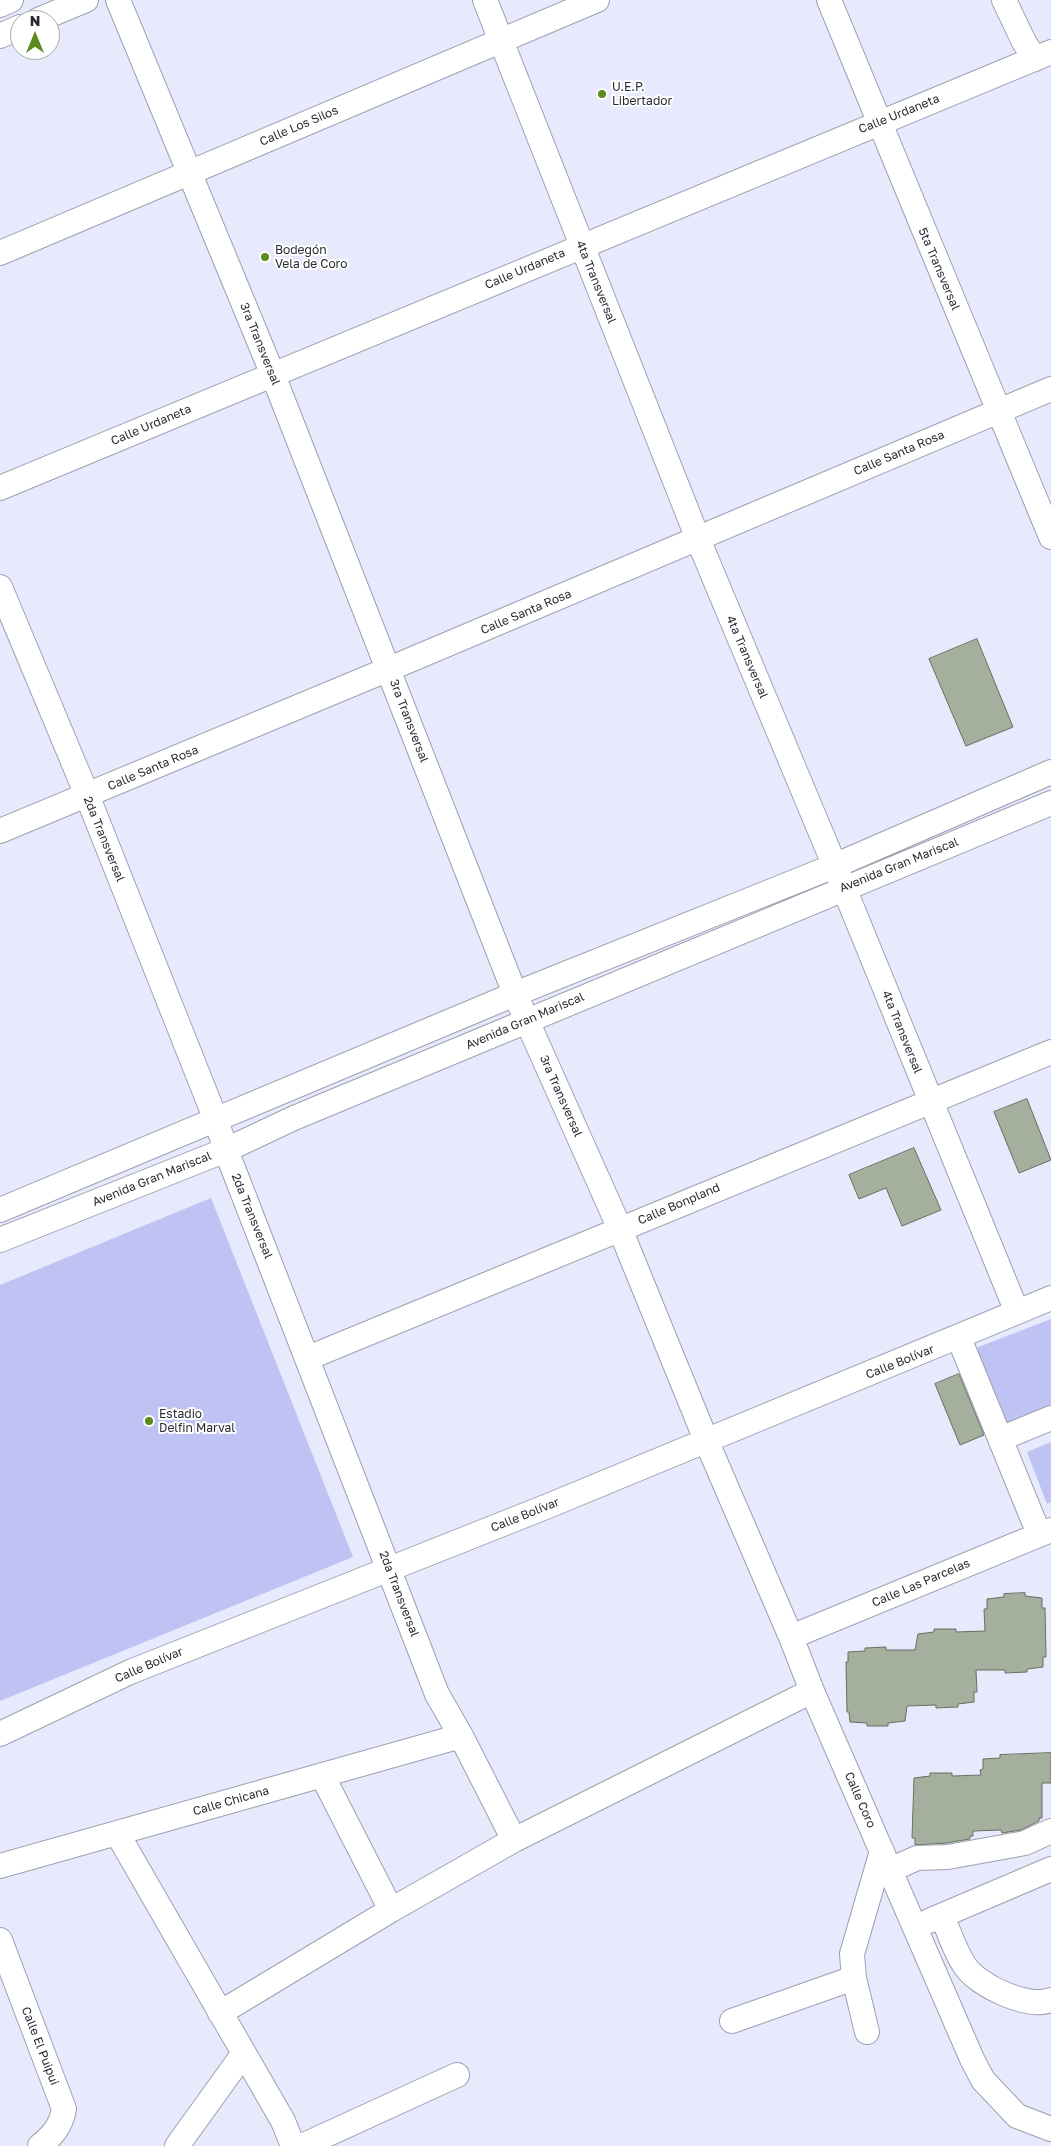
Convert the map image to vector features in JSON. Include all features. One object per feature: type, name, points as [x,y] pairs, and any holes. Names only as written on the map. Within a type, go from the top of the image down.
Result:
[{"type":"street","points":[[0,4],[11,0]]},
{"type":"street","points":[[60,11],[86,0]]},
{"type":"street","name":"3ra Transversal","points":[[118,0],[273,375],[515,994],[620,1229],[706,1440]]},
{"type":"street","name":"4ta Transversal","points":[[484,0],[698,539],[844,888],[1017,1312]]},
{"type":"street","name":"Calle Los Silos","points":[[0,253],[597,0]]},
{"type":"street","name":"5ta Transversal","points":[[829,0],[878,123],[1051,537]]},
{"type":"street","points":[[1004,0],[1024,42],[1043,56]]},
{"type":"street","name":"Calle Urdaneta","points":[[0,488],[1043,56]]},
{"type":"street","name":"Calle Santa Rosa","points":[[0,831],[1051,389]]},
{"type":"street","name":"2da Transversal","points":[[0,587],[87,795],[216,1120],[437,1694],[461,1736],[514,1840]]},
{"type":"street","name":"Avenida Gran Mariscal","points":[[0,1210],[515,994],[834,866],[1051,772]]},
{"type":"street","name":"Avenida Gran Mariscal","points":[[0,1240],[226,1150],[294,1118],[1051,803]]},
{"type":"street","name":"Calle Bonpland","points":[[308,1358],[930,1100],[1051,1052]]},
{"type":"street","name":"Calle Bolívar","points":[[0,1734],[130,1672],[548,1506],[1051,1299]]},
{"type":"street","points":[[958,1338],[1000,1439],[1045,1532]]},
{"type":"street","points":[[1000,1439],[1051,1418]]},
{"type":"street","name":"Calle Coro","points":[[706,1440],[791,1637],[812,1691],[972,2059],[983,2080],[1017,2116],[1051,2129]]},
{"type":"street","name":"Calle Las Parcelas","points":[[791,1637],[1045,1532]]},
{"type":"street","points":[[220,2013],[391,1910],[514,1840],[812,1691]]},
{"type":"street","name":"Calle Chicana","points":[[0,1866],[461,1736]]},
{"type":"street","points":[[322,1775],[391,1910]]},
{"type":"street","points":[[867,2032],[854,1978],[852,1954],[886,1860],[948,1857],[1025,1843],[1051,1832]]},
{"type":"street","points":[[117,1833],[283,2121],[293,2146]]},
{"type":"street","points":[[915,1926],[942,1917],[1051,1869]]},
{"type":"street","points":[[942,1917],[965,1967],[992,1990],[1021,2000],[1051,2000]]},
{"type":"street","name":"Calle El Puipui","points":[[0,1940],[64,2109],[62,2122],[52,2136],[40,2146]]},
{"type":"street","points":[[732,2021],[854,1978]]},
{"type":"street","points":[[177,2146],[244,2052]]},
{"type":"street","points":[[302,2146],[457,2075]]},
{"type":"shaded area","name":"Estadio Delfin Marval","points":[[211,1198],[353,1557],[0,1701],[0,1285]]},
{"type":"shaded area","points":[[1051,1319],[1051,1405],[1005,1423],[976,1348]]},
{"type":"shaded area","points":[[1051,1442],[1051,1502],[1047,1504],[1027,1452]]},
{"type":"building","points":[[977,639],[1013,727],[966,746],[929,659]]},
{"type":"building","points":[[1027,1099],[1051,1160],[1019,1173],[994,1112]]},
{"type":"building","points":[[914,1148],[941,1210],[902,1226],[886,1188],[859,1199],[849,1175]]},
{"type":"building","points":[[959,1374],[984,1435],[960,1445],[935,1384]]},
{"type":"building","points":[[1025,1593],[1025,1596],[1042,1598],[1042,1608],[1045,1608],[1046,1657],[1043,1657],[1043,1667],[1027,1669],[1027,1672],[1005,1673],[1005,1670],[976,1670],[977,1692],[974,1692],[974,1702],[958,1704],[958,1707],[936,1708],[936,1705],[907,1706],[905,1721],[888,1723],[888,1726],[867,1726],[867,1723],[850,1722],[849,1712],[847,1712],[846,1662],[848,1662],[848,1652],[865,1651],[865,1648],[886,1647],[886,1650],[915,1650],[918,1634],[934,1632],[934,1629],[956,1629],[956,1632],[985,1631],[984,1609],[987,1609],[987,1599],[1004,1597],[1004,1594]]},
{"type":"building","points":[[1051,1753],[1051,1783],[1042,1783],[1042,1818],[1039,1818],[1039,1821],[1021,1830],[1002,1833],[1001,1830],[973,1831],[973,1836],[970,1836],[970,1839],[915,1845],[915,1838],[912,1838],[914,1778],[930,1776],[930,1773],[952,1773],[952,1776],[981,1775],[980,1770],[983,1769],[983,1759],[1000,1758],[1000,1755]]},
{"type":"place","name":"U.E.P. Libertador","points":[[602,94]]},
{"type":"place","name":"Bodegón Vela de Coro","points":[[265,257]]},
{"type":"place","name":"Estadio Delfin Marval","points":[[149,1421]]}]
